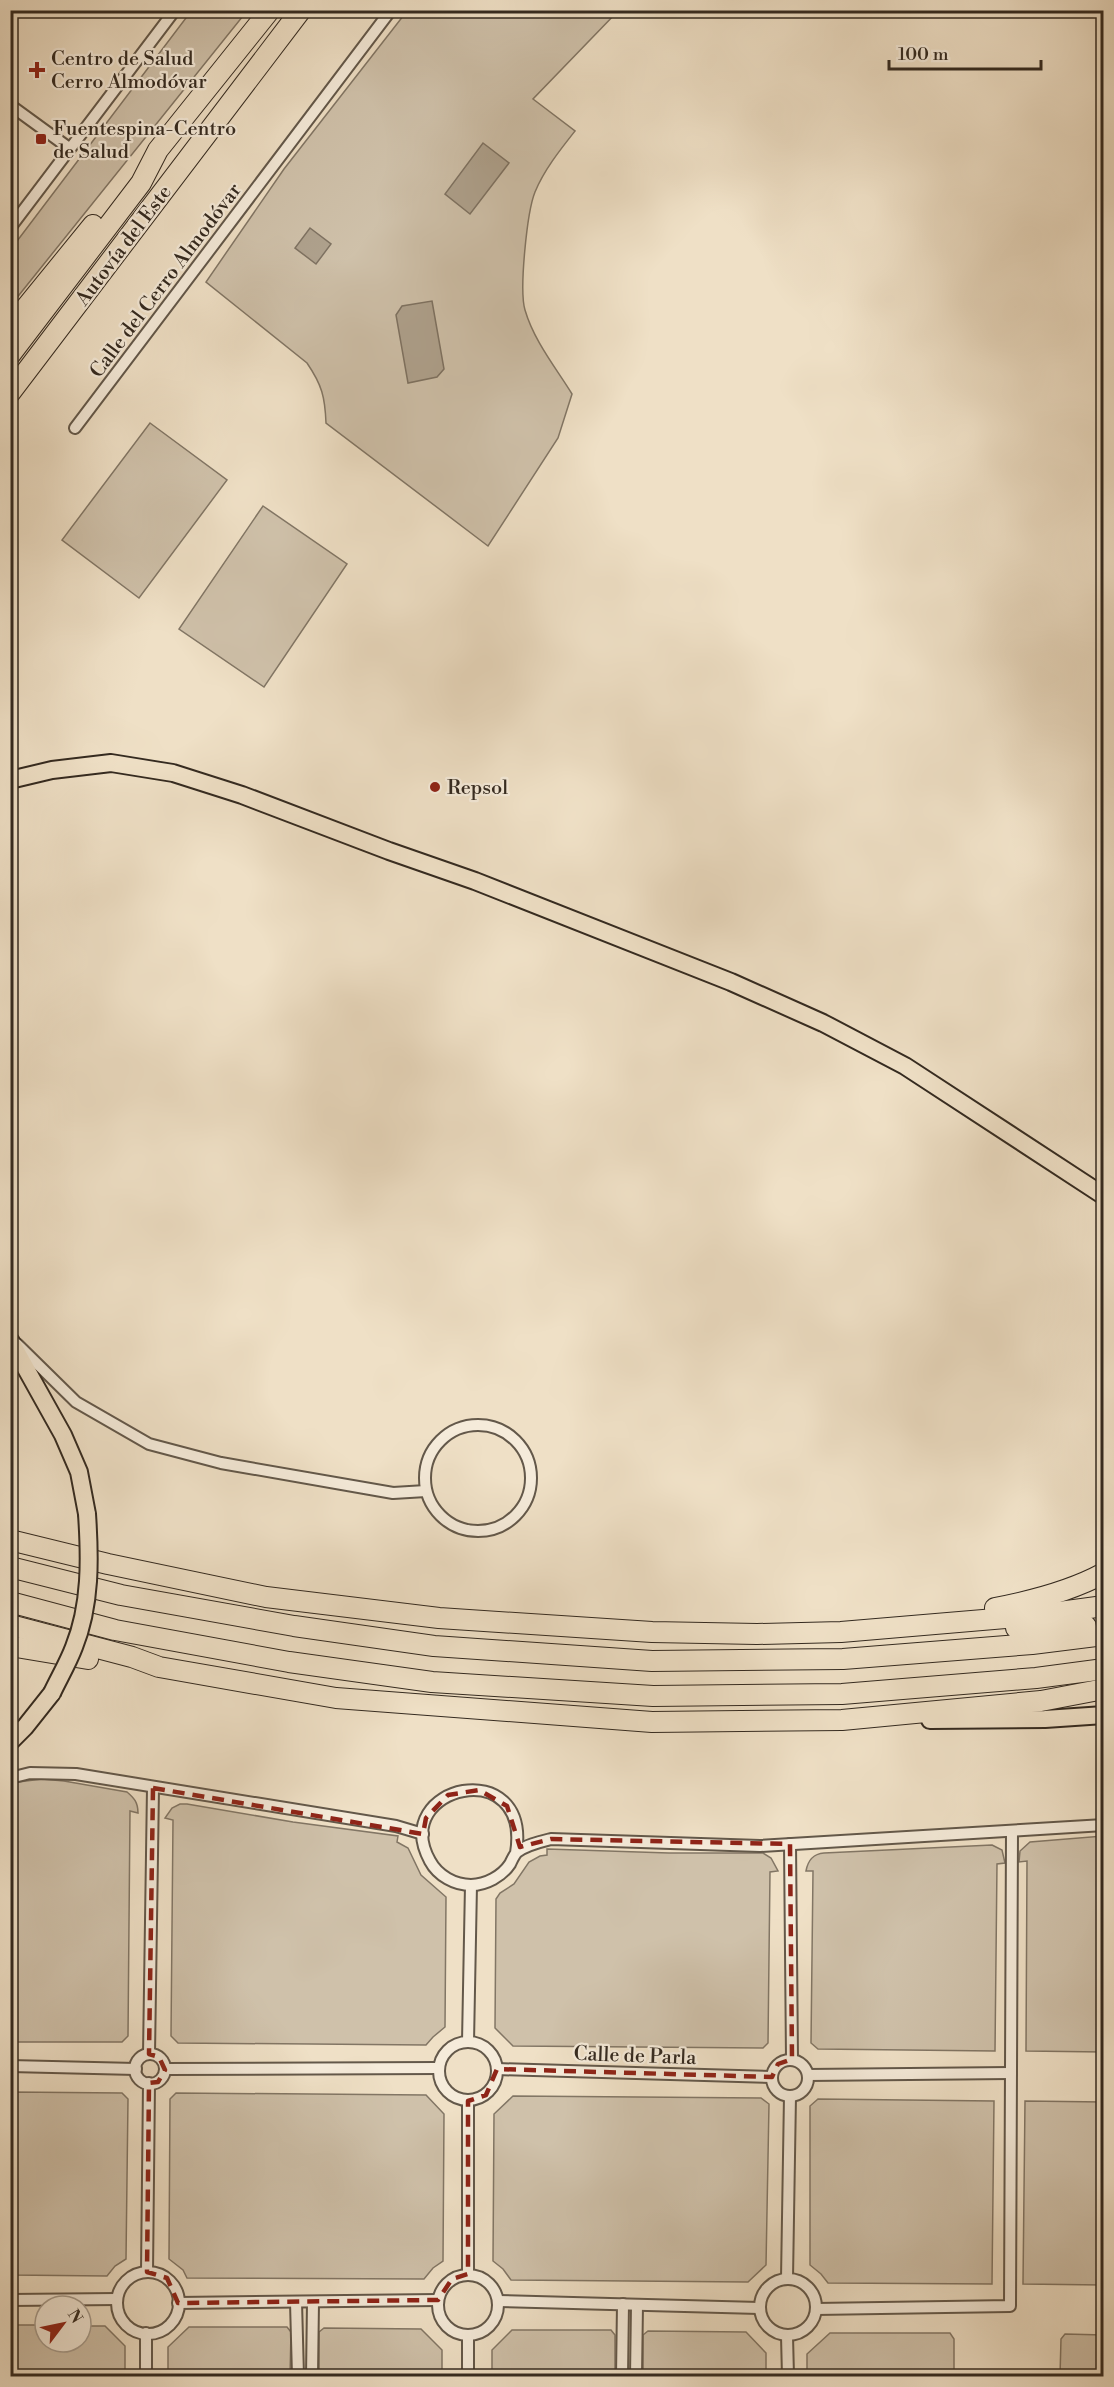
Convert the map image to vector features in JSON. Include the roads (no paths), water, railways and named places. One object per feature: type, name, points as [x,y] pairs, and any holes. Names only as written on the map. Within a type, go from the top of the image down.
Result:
[{"type":"highway","name":"Autovía del Este","points":[[10,355],[141,183],[158,150],[270,10]]},
{"type":"highway","name":"Autovía del Este","points":[[10,393],[301,10]]},
{"type":"highway","points":[[10,327],[133,176],[158,150]]},
{"type":"highway","points":[[10,1527],[108,1564]]},
{"type":"highway","points":[[10,1540],[108,1564],[266,1597],[439,1618],[652,1632],[757,1634],[842,1632],[1104,1606]]},
{"type":"highway","points":[[10,1567],[121,1595],[294,1626],[434,1646],[652,1661],[843,1659],[1032,1644],[1104,1635]]},
{"type":"highway","points":[[757,1634],[932,1618],[989,1609],[1027,1602],[1104,1573]]},
{"type":"highway","points":[[10,1602],[115,1630],[289,1662],[432,1682],[641,1695],[842,1694],[1036,1678],[1104,1669]]},
{"type":"highway","points":[[10,1625],[132,1657],[159,1667],[336,1698],[652,1722],[842,1720],[1041,1701],[1104,1689]]},
{"type":"highway","points":[[897,1628],[1029,1628],[1104,1625]]},
{"type":"highway","points":[[10,1646],[37,1649],[133,1668],[159,1667]]},
{"type":"main road","points":[[10,780],[52,770],[111,763],[173,772],[312,820],[378,847],[475,881],[731,982],[823,1023],[905,1066],[1104,1196]]},
{"type":"main road","points":[[10,1338],[63,1435],[79,1472],[87,1514],[90,1560],[86,1605],[75,1646],[52,1693],[10,1742]]},
{"type":"main road","points":[[842,1720],[1045,1719],[1104,1715]]},
{"type":"street","points":[[10,228],[175,10]]},
{"type":"street","name":"Calle del Cerro Almodóvar","points":[[75,429],[391,10]]},
{"type":"street","points":[[10,105],[69,148]]},
{"type":"street","points":[[10,1338],[76,1402],[148,1444],[221,1463],[393,1493],[426,1491]]},
{"type":"street","points":[[471,1425],[489,1425],[505,1432],[519,1444],[528,1459],[531,1477],[528,1494],[522,1508],[512,1519],[499,1526],[485,1530],[470,1530],[455,1526],[442,1517],[432,1505],[426,1491],[425,1473],[429,1455],[439,1441],[454,1430],[471,1425]]},
{"type":"street","points":[[10,1778],[30,1773],[76,1774],[396,1826],[423,1833]]},
{"type":"street","points":[[149,2054],[153,1788]]},
{"type":"street","points":[[463,1790],[479,1790],[495,1796],[507,1806],[515,1821],[518,1837],[516,1853],[509,1866],[498,1876],[485,1883],[471,1885],[455,1882],[441,1875],[431,1864],[424,1849],[423,1833],[426,1818],[435,1805],[448,1795],[463,1790]]},
{"type":"street","points":[[516,1853],[533,1844],[551,1839],[760,1846],[1104,1825]]},
{"type":"street","points":[[816,2309],[1010,2306],[1012,1831]]},
{"type":"street","points":[[790,1844],[792,2059]]},
{"type":"street","points":[[468,2042],[471,1885]]},
{"type":"street","points":[[468,2042],[484,2047],[495,2060],[497,2079],[486,2095],[468,2101],[458,2099],[443,2087],[439,2068],[446,2052],[459,2043],[468,2042]]},
{"type":"street","points":[[149,2054],[159,2057],[165,2069],[161,2078],[149,2083],[140,2080],[136,2069],[141,2057],[149,2054]]},
{"type":"street","points":[[792,2059],[804,2066],[808,2075],[808,2082],[801,2092],[790,2096],[777,2091],[772,2078],[778,2064],[792,2059]]},
{"type":"street","points":[[10,2066],[136,2069]]},
{"type":"street","points":[[165,2069],[439,2068]]},
{"type":"street","name":"Calle de Parla","points":[[497,2069],[772,2078]]},
{"type":"street","points":[[808,2075],[1011,2073]]},
{"type":"street","points":[[147,2272],[149,2083]]},
{"type":"street","points":[[787,2278],[790,2096]]},
{"type":"street","points":[[468,2101],[468,2274]]},
{"type":"street","points":[[147,2272],[160,2274],[166,2278],[176,2289],[178,2303],[171,2323],[160,2331],[146,2333],[126,2325],[119,2313],[117,2299],[120,2288],[127,2280],[136,2274],[147,2272]]},
{"type":"street","points":[[468,2274],[477,2276],[491,2285],[498,2301],[491,2325],[477,2334],[468,2335],[449,2328],[438,2311],[438,2300],[445,2285],[460,2275],[468,2274]]},
{"type":"street","points":[[787,2278],[802,2283],[810,2291],[816,2309],[806,2329],[796,2335],[787,2336],[776,2332],[768,2325],[761,2316],[759,2308],[764,2294],[771,2285],[787,2278]]},
{"type":"street","points":[[10,2300],[117,2299]]},
{"type":"street","points":[[178,2303],[438,2300]]},
{"type":"street","points":[[498,2301],[759,2308]]},
{"type":"street","points":[[296,2302],[298,2376]]},
{"type":"street","points":[[312,2376],[313,2302]]},
{"type":"street","points":[[622,2376],[623,2304]]},
{"type":"street","points":[[636,2376],[637,2305]]},
{"type":"street","points":[[146,2333],[146,2376]]},
{"type":"street","points":[[468,2335],[468,2376]]},
{"type":"street","points":[[787,2336],[788,2376]]},
{"type":"place","name":"Centro de Salud Cerro Almodóvar","points":[[37,70]]},
{"type":"place","name":"Fuentespina-Centro de Salud","points":[[41,139]]},
{"type":"place","name":"Repsol","points":[[435,787]]}]
